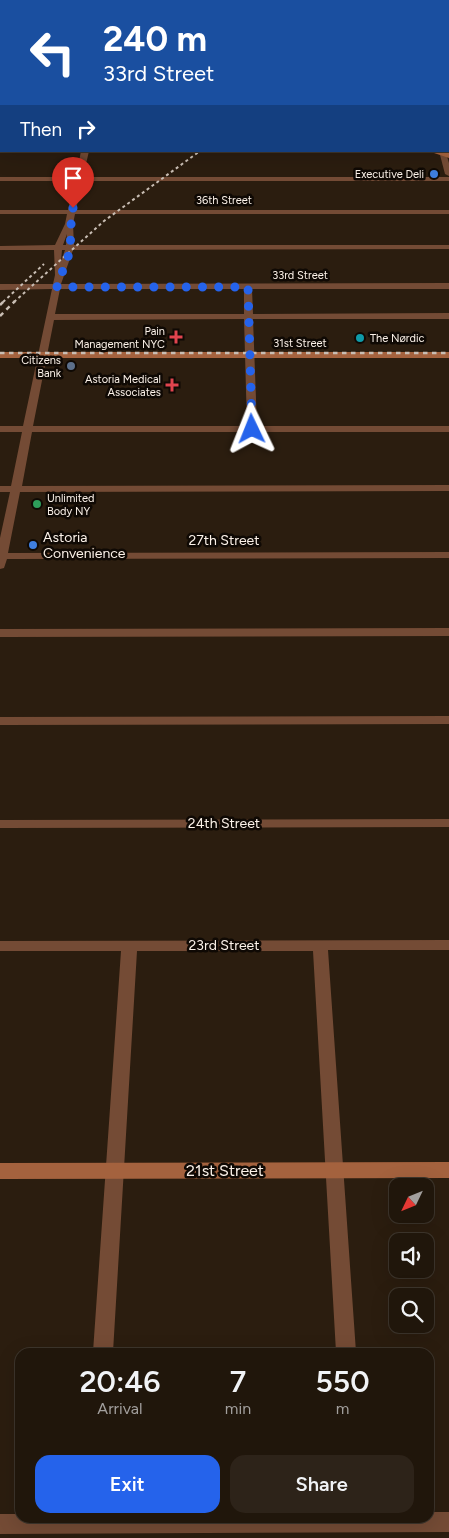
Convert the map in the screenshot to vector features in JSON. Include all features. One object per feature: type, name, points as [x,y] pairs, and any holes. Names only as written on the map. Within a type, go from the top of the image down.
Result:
[{"type":"street","points":[[1,559],[17,489],[59,275],[67,260],[72,232],[70,224],[84,152]]},
{"type":"street","points":[[443,153],[449,174]]},
{"type":"street","points":[[0,180],[449,179]]},
{"type":"street","name":"36th Street","points":[[0,212],[449,212]]},
{"type":"street","points":[[59,275],[56,261],[58,248],[63,232],[70,224]]},
{"type":"street","points":[[0,248],[449,247]]},
{"type":"street","name":"33rd Street","points":[[0,287],[449,286]]},
{"type":"street","points":[[248,287],[252,429]]},
{"type":"street","points":[[51,317],[449,316]]},
{"type":"street","name":"31st Street","points":[[0,355],[449,355]]},
{"type":"street","points":[[0,430],[449,429]]},
{"type":"street","points":[[0,489],[449,488]]},
{"type":"street","name":"27th Street","points":[[1,559],[449,555]]},
{"type":"street","points":[[0,632],[449,632]]},
{"type":"street","points":[[0,721],[449,720]]},
{"type":"street","name":"24th Street","points":[[0,824],[449,823]]},
{"type":"street","points":[[320,945],[346,1348]]},
{"type":"street","name":"23rd Street","points":[[0,946],[449,945]]},
{"type":"street","points":[[103,1348],[129,946]]},
{"type":"street","name":"21st Street","points":[[0,1171],[449,1170]]},
{"type":"street","points":[[434,1522],[449,1522]]},
{"type":"street","points":[[0,1524],[31,1523]]},
{"type":"railway","points":[[14,302],[104,221],[199,152]]},
{"type":"railway","points":[[3,302],[44,264]]},
{"type":"railway","points":[[0,305],[3,302]]},
{"type":"railway","points":[[0,316],[14,302]]},
{"type":"railway","points":[[0,353],[449,353]]},
{"type":"place","name":"Executive Deli","points":[[434,174]]},
{"type":"place","name":"Pain Management NYC","points":[[176,337]]},
{"type":"place","name":"The Nørdic","points":[[360,338]]},
{"type":"place","name":"Citizens Bank","points":[[71,366]]},
{"type":"place","name":"Astoria Medical Associates","points":[[172,385]]},
{"type":"place","name":"Unlimited Body NY","points":[[37,504]]},
{"type":"place","name":"Astoria Convenience","points":[[33,545]]},
{"type":"route","points":[[73,208],[70,224],[72,232],[67,260],[59,275],[57,287],[248,287],[252,429]]}]
